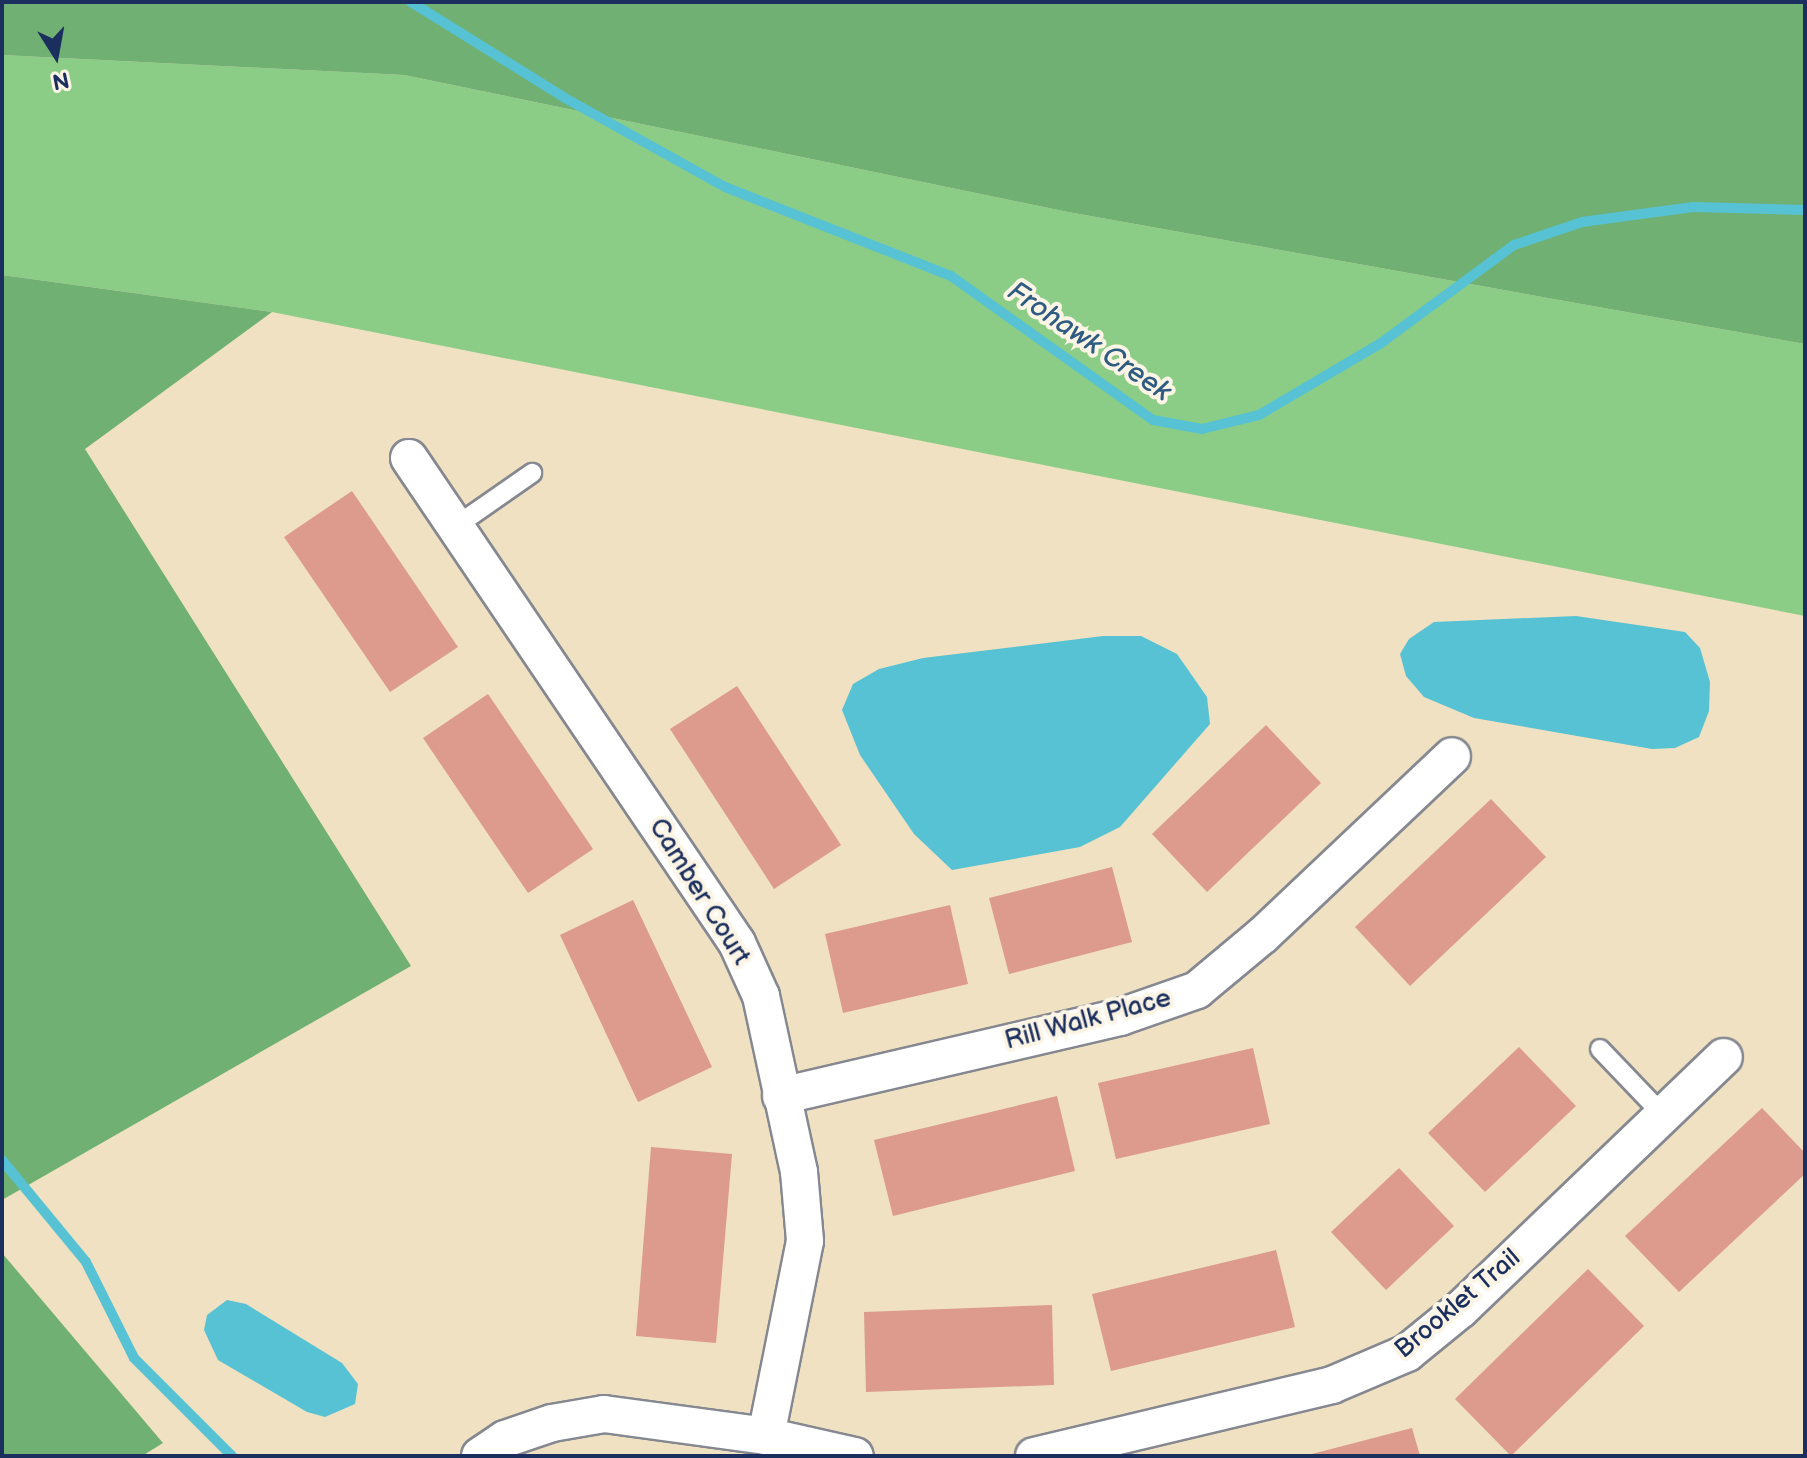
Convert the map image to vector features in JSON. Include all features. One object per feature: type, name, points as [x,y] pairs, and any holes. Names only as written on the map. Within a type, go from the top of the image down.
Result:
[{"type":"street","name":"Camber Court","points":[[409,458],[737,943],[761,996],[799,1172],[805,1241],[766,1436]]},
{"type":"street","name":"Rill Walk Place","points":[[781,1096],[1120,1017],[1197,990],[1263,935],[1452,756]]},
{"type":"street","name":"Brooklet Trail","points":[[1034,1456],[1332,1385],[1407,1353],[1724,1057]]},
{"type":"street","points":[[480,1456],[505,1439],[552,1423],[604,1414],[766,1436],[855,1456]]},
{"type":"lane","points":[[456,526],[532,473]]},
{"type":"lane","points":[[1600,1049],[1663,1115]]},
{"type":"green space","points":[[2,2],[1805,2],[1805,344],[1068,212],[404,75],[2,55]]},
{"type":"green space","points":[[2,55],[404,75],[1068,212],[1805,344],[1805,616],[272,312],[2,275]]},
{"type":"green space","points":[[2,275],[272,312],[85,449],[411,966],[2,1200]]},
{"type":"green space","points":[[2,1253],[163,1443],[142,1456],[2,1456]]},
{"type":"water","points":[[1576,616],[1685,632],[1700,648],[1710,682],[1709,711],[1699,737],[1675,748],[1652,749],[1474,718],[1424,697],[1406,676],[1400,654],[1409,639],[1434,622]]},
{"type":"water","points":[[1103,636],[1141,636],[1177,654],[1207,697],[1210,724],[1120,827],[1080,847],[952,870],[914,834],[860,755],[842,710],[853,684],[879,669],[923,658]]},
{"type":"water","points":[[227,1300],[246,1304],[342,1363],[358,1384],[355,1404],[325,1417],[307,1412],[218,1360],[204,1330],[207,1315]]},
{"type":"building","points":[[352,491],[458,647],[390,692],[284,537]]},
{"type":"building","points":[[737,686],[841,845],[774,889],[670,729]]},
{"type":"building","points":[[488,694],[593,849],[528,893],[423,738]]},
{"type":"building","points":[[1266,725],[1321,783],[1207,892],[1152,834]]},
{"type":"building","points":[[1491,799],[1546,857],[1410,986],[1355,927]]},
{"type":"building","points":[[1112,867],[1132,942],[1009,974],[989,898]]},
{"type":"building","points":[[633,900],[712,1067],[638,1102],[560,935]]},
{"type":"building","points":[[950,905],[968,984],[843,1013],[825,934]]},
{"type":"building","points":[[1519,1047],[1576,1106],[1485,1192],[1428,1133]]},
{"type":"building","points":[[1253,1048],[1270,1124],[1116,1159],[1098,1083]]},
{"type":"building","points":[[1057,1096],[1075,1171],[893,1216],[874,1140]]},
{"type":"building","points":[[1762,1108],[1805,1153],[1805,1174],[1679,1292],[1625,1236]]},
{"type":"building","points":[[651,1147],[732,1154],[716,1343],[636,1336]]},
{"type":"building","points":[[1399,1168],[1454,1226],[1386,1290],[1331,1232]]},
{"type":"building","points":[[1276,1250],[1295,1327],[1111,1371],[1092,1294]]},
{"type":"building","points":[[1588,1269],[1644,1326],[1511,1456],[1455,1399]]},
{"type":"building","points":[[1052,1305],[1054,1385],[866,1392],[864,1312]]},
{"type":"building","points":[[1412,1428],[1420,1456],[1308,1456],[1308,1455]]},
{"type":"waterway","name":"Frohawk Creek","points":[[411,2],[565,98],[725,187],[951,276],[1153,420],[1202,429],[1259,415],[1381,343],[1514,245],[1582,222],[1693,207],[1805,210]]},
{"type":"waterway","points":[[2,1160],[86,1262],[134,1358],[232,1456]]}]
